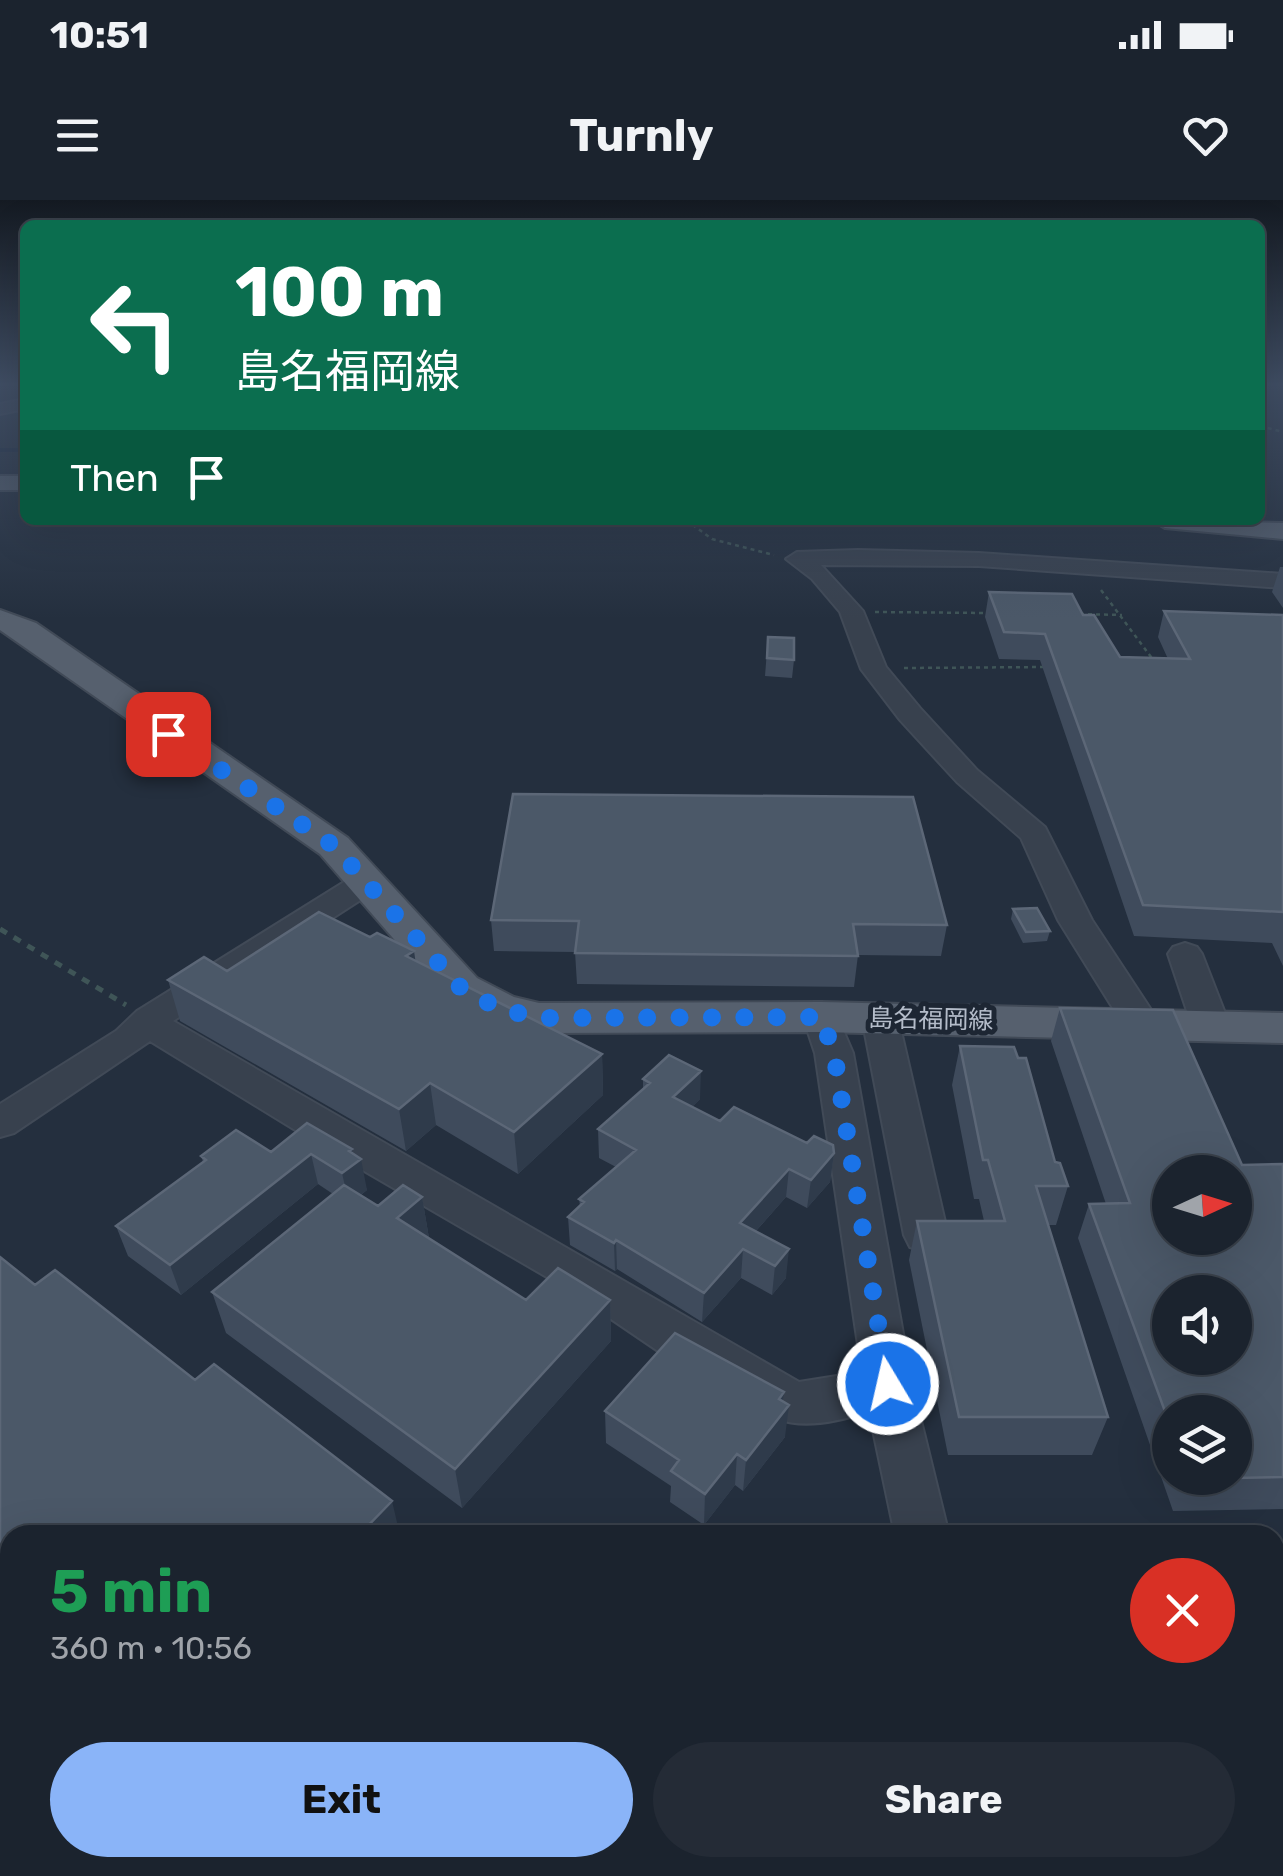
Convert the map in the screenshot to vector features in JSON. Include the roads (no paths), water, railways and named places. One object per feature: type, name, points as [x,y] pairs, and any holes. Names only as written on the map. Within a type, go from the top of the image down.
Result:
[{"type":"main road","points":[[1218,525],[1283,531]]},
{"type":"main road","name":"島名福岡線","points":[[0,619],[26,630],[140,714],[308,826],[368,881],[461,988],[500,1009],[540,1018],[821,1017],[1283,1028]]},
{"type":"street","points":[[1142,1024],[1075,920],[1034,834],[955,764],[874,669],[851,611],[820,574],[797,558],[844,556],[1080,565],[1283,581]]},
{"type":"street","points":[[0,1123],[129,1040],[150,1019],[368,881]]},
{"type":"street","points":[[1184,954],[1211,1026]]},
{"type":"street","points":[[821,1017],[834,1053],[888,1384],[920,1525]]},
{"type":"street","points":[[880,1018],[926,1236]]},
{"type":"street","points":[[150,1019],[165,1034],[322,1128],[580,1274],[678,1340],[794,1404],[850,1397],[888,1384]]}]
